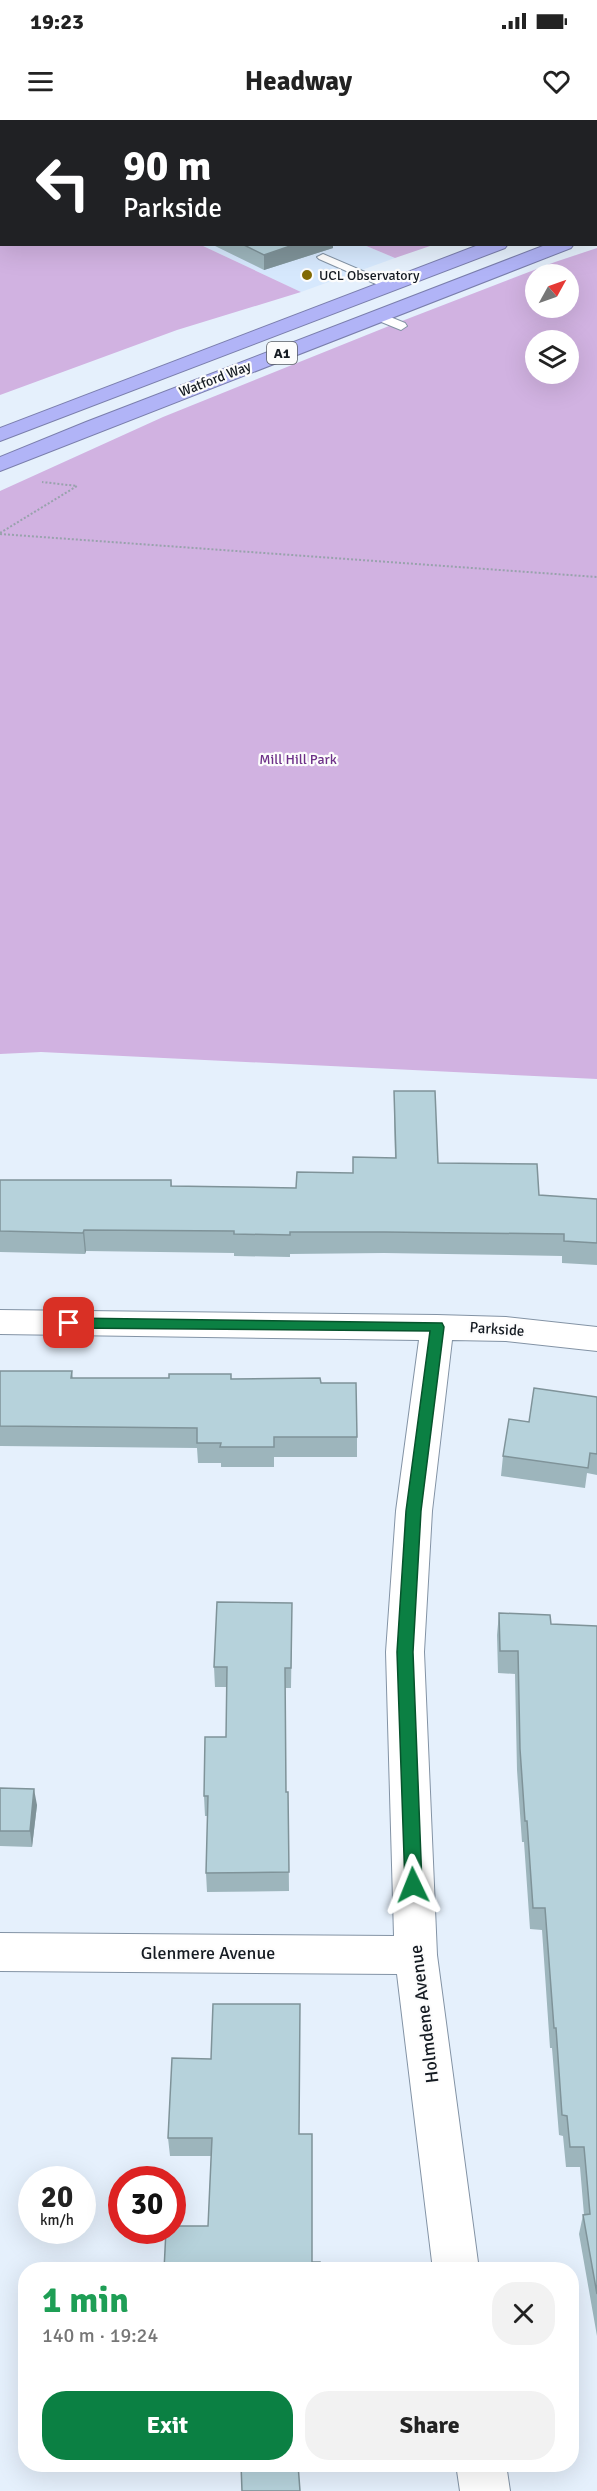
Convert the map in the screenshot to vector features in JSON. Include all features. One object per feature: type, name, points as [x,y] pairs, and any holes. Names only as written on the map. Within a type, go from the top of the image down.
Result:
[{"type":"highway","name":"Watford Way","points":[[0,435],[494,246]]},
{"type":"highway","name":"Watford Way","points":[[0,465],[560,246]]},
{"type":"street","name":"Parkside","points":[[0,1322],[437,1327],[507,1329],[597,1339]]},
{"type":"street","name":"Holmdene Avenue","points":[[437,1327],[414,1511],[405,1652],[416,1955],[455,2262]]},
{"type":"street","name":"Glenmere Avenue","points":[[0,1952],[416,1955]]},
{"type":"street","points":[[483,2472],[485,2491]]},
{"type":"lane","points":[[323,257],[389,286]]},
{"type":"lane","points":[[378,316],[401,326]]},
{"type":"path","points":[[0,533],[77,486],[32,480]]},
{"type":"path","points":[[0,533],[597,577]]},
{"type":"shaded area","name":"UCL Observatory","points":[[203,246],[366,246],[395,258],[301,292]]},
{"type":"green space","points":[[0,246],[203,246],[301,292],[177,330],[0,395]]},
{"type":"green space","points":[[366,246],[430,246],[395,258]]},
{"type":"green space","name":"Mill Hill Park","points":[[597,248],[597,1079],[41,1052],[0,1054],[0,491],[163,417],[525,274],[525,318],[579,318],[579,264],[550,264]]},
{"type":"building","points":[[246,246],[290,246],[264,255]]},
{"type":"building","points":[[394,1091],[435,1091],[438,1163],[537,1164],[539,1195],[597,1199],[597,1243],[564,1241],[564,1234],[290,1232],[290,1235],[234,1234],[234,1231],[84,1230],[83,1233],[0,1231],[0,1180],[171,1180],[171,1186],[296,1188],[297,1172],[353,1173],[353,1157],[396,1158]]},
{"type":"building","points":[[0,1371],[72,1371],[71,1378],[169,1378],[169,1374],[231,1374],[231,1379],[320,1378],[321,1383],[356,1383],[357,1437],[274,1437],[274,1447],[220,1447],[221,1443],[197,1443],[197,1428],[0,1426]]},
{"type":"building","points":[[534,1388],[597,1397],[597,1454],[590,1453],[588,1468],[503,1456],[509,1419],[529,1422]]},
{"type":"building","points":[[217,1602],[292,1603],[291,1668],[285,1668],[289,1872],[206,1873],[208,1796],[204,1796],[205,1737],[226,1737],[227,1667],[214,1667]]},
{"type":"building","points":[[499,1613],[550,1615],[551,1624],[597,1626],[597,2294],[583,2215],[590,2214],[584,2147],[570,2147],[567,2116],[562,2115],[545,1908],[533,1908],[520,1749],[518,1651],[500,1651]]},
{"type":"building","points":[[0,1788],[34,1789],[30,1831],[0,1831]]},
{"type":"building","points":[[213,2004],[300,2004],[299,2134],[312,2134],[312,2262],[164,2262],[165,2244],[186,2244],[186,2226],[208,2226],[212,2138],[168,2138],[172,2058],[211,2059]]},
{"type":"building","points":[[241,2472],[299,2472],[300,2491],[242,2491]]},
{"type":"place","name":"UCL Observatory","points":[[307,275]]},
{"type":"route","points":[[69,1323],[437,1327],[414,1511],[405,1652],[413,1885]]}]
